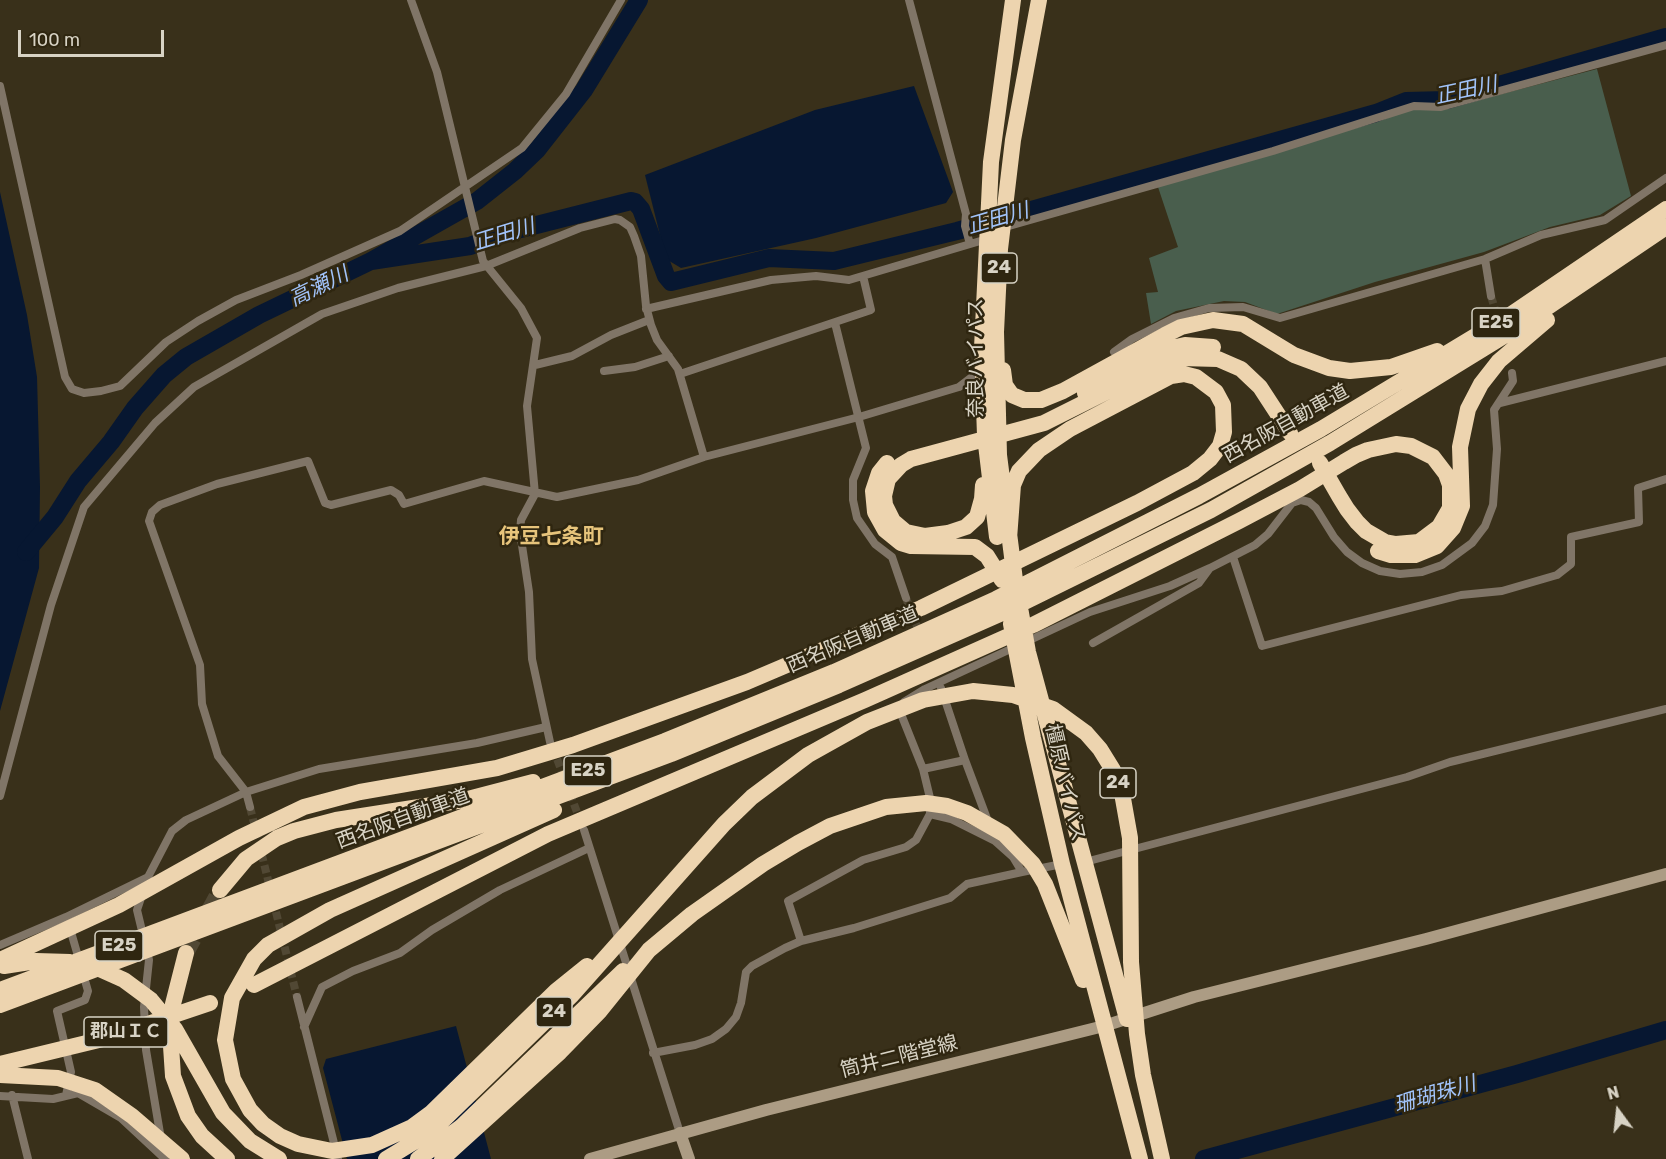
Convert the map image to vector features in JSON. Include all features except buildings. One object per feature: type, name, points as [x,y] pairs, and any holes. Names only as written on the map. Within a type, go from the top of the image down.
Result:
[{"type":"highway","name":"奈良バイパス","points":[[983,410],[985,244],[991,162],[1013,0]]},
{"type":"highway","name":"奈良バイパス","points":[[985,244],[1003,227],[1012,140],[1039,0]]},
{"type":"highway","name":"西名阪自動車道","points":[[1326,436],[1598,257],[1666,209]]},
{"type":"highway","name":"西名阪自動車道","points":[[0,990],[180,939],[671,754],[839,685],[1027,592],[1158,538],[1283,460],[1507,334],[1622,259],[1666,227]]},
{"type":"highway","name":"奈良バイパス","points":[[985,244],[999,455],[1009,538]]},
{"type":"highway","points":[[985,244],[1003,304],[1002,362],[1005,385],[1017,398],[1032,401],[1050,398],[1066,409],[1094,408],[1112,384]]},
{"type":"highway","points":[[1066,409],[1112,384],[1181,327],[1213,320],[1243,324],[1294,355],[1329,368],[1350,371],[1391,367],[1431,354],[1598,257]]},
{"type":"highway","points":[[255,985],[548,834],[1000,648],[1300,489],[1344,462],[1381,446],[1404,445],[1423,450],[1441,465],[1450,485],[1450,507],[1446,518],[1430,536],[1419,542],[1396,544],[1376,538],[1366,531],[1347,509],[1316,466],[1339,516],[1367,546],[1379,552],[1402,556],[1415,555],[1437,546],[1453,528],[1462,507],[1461,435],[1468,409],[1481,384],[1518,343],[1622,259]]},
{"type":"highway","points":[[1004,583],[992,561],[982,550],[966,545],[923,548],[901,543],[885,530],[874,512],[872,502],[875,481],[891,458],[913,448],[969,439],[1013,428],[1066,409],[1112,384],[1168,362],[1192,357],[1218,359],[1241,369],[1260,387],[1295,430]]},
{"type":"highway","points":[[0,960],[119,905],[271,821],[332,798],[497,768],[689,705],[848,640],[986,577],[1193,473],[1210,459],[1220,446],[1224,432],[1223,405],[1216,392],[1196,377],[1184,374],[1112,384],[1086,385],[1066,409],[1039,450],[1019,471],[1010,504],[1009,538]]},
{"type":"highway","points":[[969,439],[911,459],[888,479],[884,496],[888,514],[898,527],[914,535],[937,535],[966,527],[977,517],[983,491],[983,410]]},
{"type":"highway","name":"橿原バイパス","points":[[983,410],[992,502],[1026,703],[1062,864],[1140,1159]]},
{"type":"highway","name":"橿原バイパス","points":[[1009,538],[1028,652],[1163,1159]]},
{"type":"highway","name":"西名阪自動車道","points":[[180,939],[477,814],[998,607]]},
{"type":"highway","name":"24","points":[[386,1159],[432,1131],[496,1059],[627,934],[752,797],[808,755],[867,722],[914,703],[949,694],[994,692],[1034,701],[1053,709],[1086,733],[1100,749],[1116,778],[1127,816],[1131,863],[1131,973],[1143,1075],[1163,1159]]},
{"type":"highway","points":[[220,890],[246,859],[269,843],[294,831],[336,820],[427,808],[506,790],[594,763],[754,705]]},
{"type":"highway","points":[[496,1059],[402,1132],[372,1145],[351,1150],[315,1149],[280,1136],[263,1125],[250,1110],[233,1079],[225,1040],[227,1018],[232,998],[254,959],[268,945],[313,919],[671,754]]},
{"type":"highway","points":[[442,1159],[649,950],[692,914],[763,864],[830,826],[886,807],[926,803],[967,813],[1004,834],[1033,864],[1055,906],[1122,1080],[1145,1159]]},
{"type":"highway","points":[[180,939],[170,1031],[173,1076],[188,1116],[202,1136],[227,1159]]},
{"type":"highway","points":[[0,967],[61,960],[86,964],[124,980],[162,1011],[224,1113],[250,1141],[279,1159]]},
{"type":"highway","name":"西名阪自動車道","points":[[0,1005],[66,973]]},
{"type":"highway","name":"郡山ＩＣ","points":[[0,1064],[103,1039],[204,1006]]},
{"type":"highway","points":[[0,1075],[58,1078],[95,1090],[114,1102],[182,1159]]},
{"type":"highway","points":[[418,1159],[511,1088]]},
{"type":"main road","name":"筒井二階堂線","points":[[590,1159],[680,1133],[1104,1026],[1126,1017],[1194,997],[1494,921],[1666,874]]},
{"type":"main road","points":[[680,1133],[689,1159]]},
{"type":"street","points":[[411,0],[437,72],[476,237],[486,266],[521,308],[537,338],[535,365],[527,406],[535,494],[521,520],[520,532],[529,592],[532,659],[550,742]]},
{"type":"street","points":[[0,86],[65,377],[72,389],[84,393],[120,386],[166,342],[236,300],[301,275],[400,231],[444,204],[522,148],[566,94],[621,0]]},
{"type":"street","points":[[909,0],[966,214],[965,226],[985,244]]},
{"type":"street","points":[[1003,227],[1273,151],[1414,106],[1441,107],[1666,45]]},
{"type":"street","points":[[1114,352],[1132,339],[1174,318],[1209,308],[1243,307],[1280,318],[1485,259],[1541,235],[1605,220],[1666,178]]},
{"type":"street","points":[[0,796],[51,605],[84,507],[155,423],[194,387],[322,314],[398,288],[486,266],[580,228],[615,219],[620,220],[630,227],[641,256],[649,320],[657,340],[680,374],[704,457]]},
{"type":"street","points":[[646,309],[771,280],[816,276],[849,280],[985,244]]},
{"type":"street","points":[[1485,259],[1491,296]]},
{"type":"street","points":[[680,374],[871,310],[863,276]]},
{"type":"street","points":[[535,365],[572,356],[611,335],[649,320]]},
{"type":"street","points":[[835,322],[866,448],[853,480],[852,500],[857,518],[875,544],[892,557],[906,598]]},
{"type":"street","points":[[604,371],[635,368],[669,356]]},
{"type":"street","points":[[1500,403],[1666,361]]},
{"type":"street","points":[[1035,631],[1170,586],[1233,558],[1268,534],[1292,503],[1301,500],[1309,502],[1316,508],[1334,537],[1347,552],[1362,563],[1380,571],[1400,574],[1422,572],[1442,565],[1473,543],[1485,526],[1494,505],[1497,449],[1494,410],[1514,381],[1512,373]]},
{"type":"street","points":[[250,807],[246,792],[218,756],[202,704],[200,665],[149,521],[152,512],[160,505],[217,484],[308,461],[325,503],[331,505],[391,490],[399,495],[404,504],[484,481],[557,497],[638,480],[704,457],[859,417],[959,387],[972,377],[983,374]]},
{"type":"street","points":[[1233,558],[1262,646],[1461,595],[1502,591],[1557,575],[1571,564],[1571,537],[1639,522],[1638,488],[1666,480]]},
{"type":"street","points":[[1094,643],[1199,584],[1210,568]]},
{"type":"street","points":[[801,941],[788,902],[863,860],[906,848],[915,840],[930,814],[923,769],[901,714],[904,702],[925,688],[1000,648]]},
{"type":"street","points":[[941,688],[964,760],[995,841]]},
{"type":"street","points":[[1085,862],[1407,777],[1450,762],[1666,709]]},
{"type":"street","points":[[165,1158],[146,1050],[144,1007],[148,960],[137,910],[148,877],[172,831],[186,820],[246,792],[319,769],[477,743],[546,727]]},
{"type":"street","points":[[923,769],[964,760]]},
{"type":"street","points":[[930,814],[951,819],[995,841],[1013,857],[1022,872]]},
{"type":"street","points":[[584,830],[680,1133]]},
{"type":"street","points":[[304,1027],[322,987],[353,971],[400,953],[432,930],[500,890],[589,848]]},
{"type":"street","points":[[653,1053],[695,1045],[712,1039],[726,1029],[736,1017],[741,1003],[746,972],[801,941],[854,928],[950,898],[968,884],[1062,864]]},
{"type":"street","points":[[0,945],[66,918],[148,877]]},
{"type":"street","points":[[66,918],[88,991],[85,1000],[57,1011],[71,1072],[66,1095]]},
{"type":"street","points":[[297,997],[338,1159]]},
{"type":"street","points":[[0,1096],[53,1099],[78,1093],[121,1118],[165,1158]]},
{"type":"street","points":[[12,1095],[28,1159]]},
{"type":"green space","points":[[1597,69],[1631,196],[1600,215],[1550,227],[1484,252],[1375,282],[1277,314],[1245,302],[1224,301],[1176,311],[1151,324],[1146,293],[1158,292],[1149,258],[1178,247],[1157,184],[1411,109],[1460,105]]},
{"type":"water","points":[[914,86],[953,192],[946,203],[816,238],[681,268],[666,259],[645,175],[815,110]]},
{"type":"water","points":[[0,192],[27,315],[37,377],[40,487],[39,568],[0,711]]},
{"type":"water","points":[[456,1026],[491,1159],[347,1159],[323,1068],[326,1059]]},
{"type":"waterway","name":"高瀬川","points":[[26,552],[55,517],[78,481],[111,442],[135,408],[164,375],[186,357],[259,315],[371,261],[477,201],[515,171],[537,150],[584,90],[639,0]]},
{"type":"waterway","name":"正田川","points":[[371,261],[470,246],[501,234],[631,201],[641,209],[666,276],[671,282],[769,258],[834,261],[957,231],[1376,113],[1406,101],[1447,100],[1666,37]]},
{"type":"waterway","name":"珊瑚珠川","points":[[1204,1159],[1517,1074],[1666,1030]]},
{"type":"tunnel","points":[[1491,296],[1499,323]]},
{"type":"tunnel","points":[[906,598],[920,634]]},
{"type":"tunnel","points":[[553,748],[581,823]]},
{"type":"tunnel","points":[[250,807],[297,997]]},
{"type":"tunnel","points":[[186,953],[220,890]]},
{"type":"district","name":"伊豆七条町","points":[[551,537]]}]
